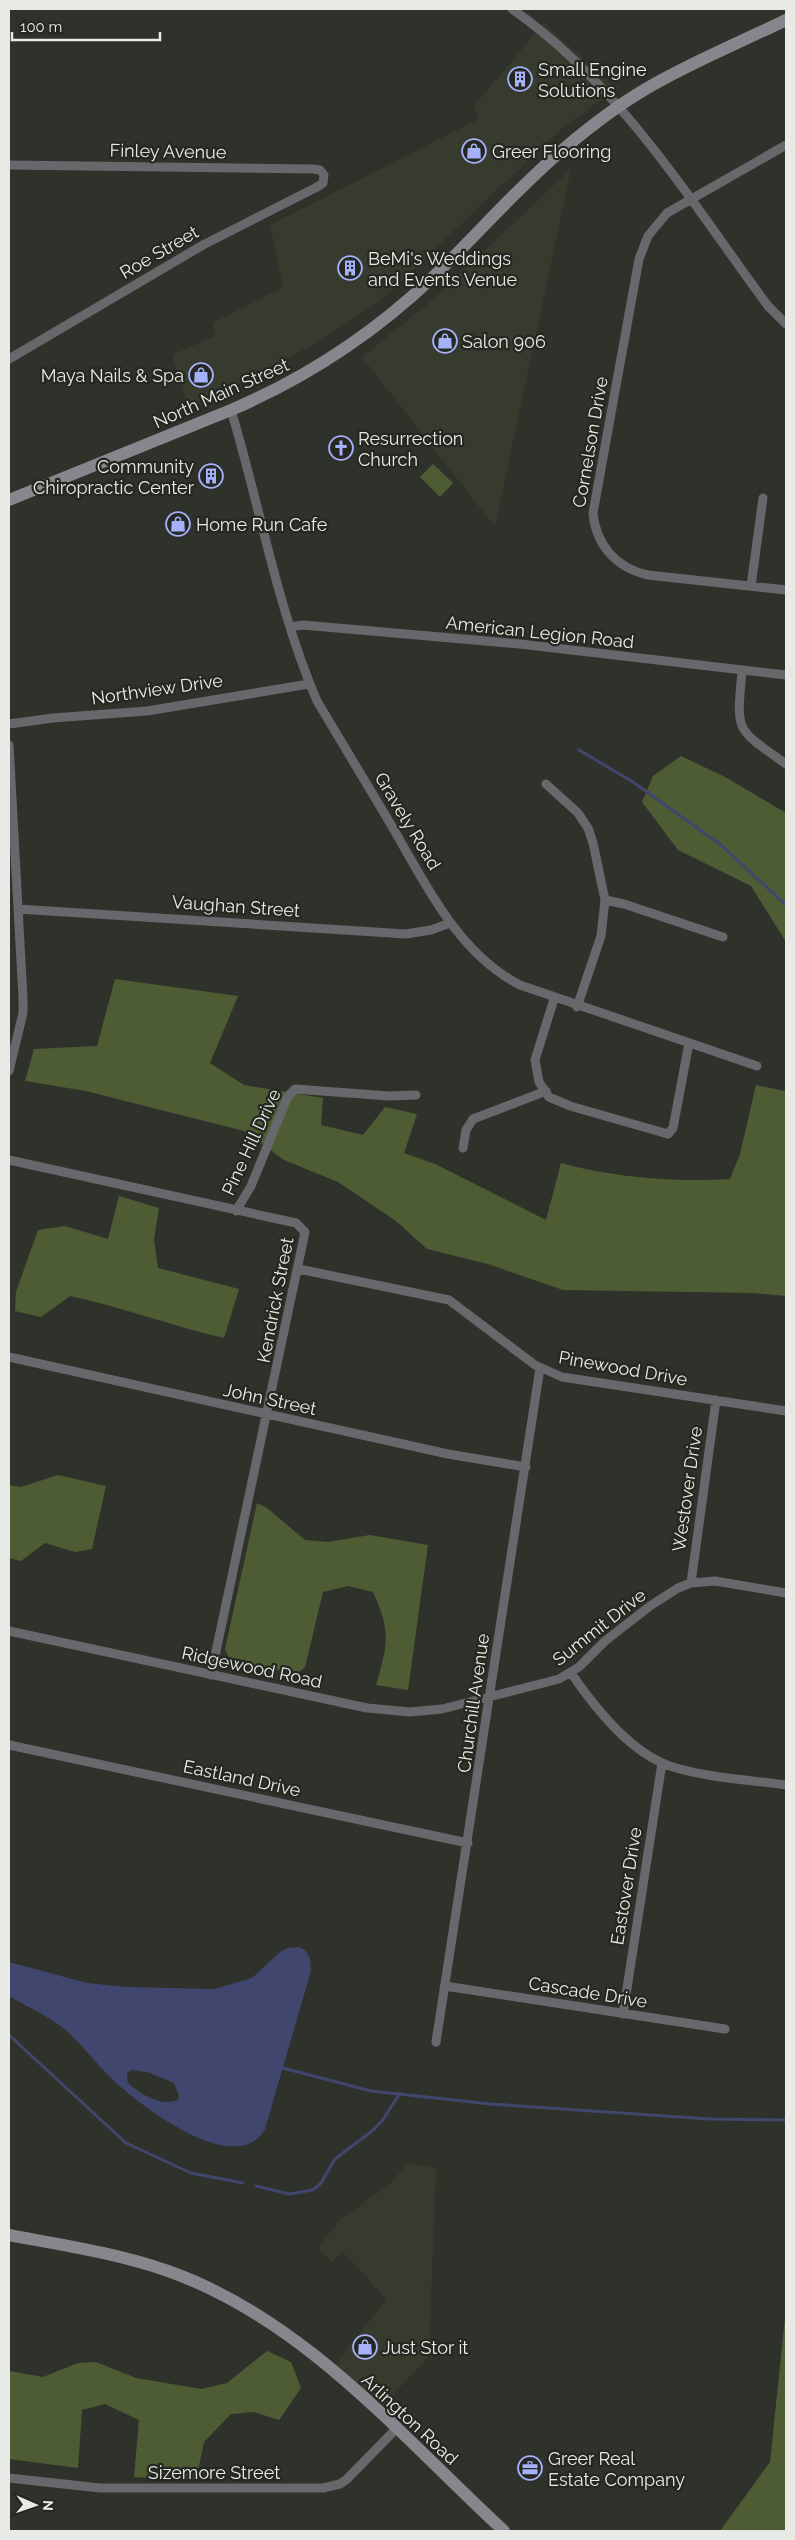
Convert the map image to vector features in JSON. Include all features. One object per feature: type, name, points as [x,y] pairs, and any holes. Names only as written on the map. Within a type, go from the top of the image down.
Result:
[{"type":"main road","name":"North Main Street","points":[[9,500],[232,410],[306,374],[382,322],[434,277],[546,164],[619,107],[644,90],[786,20]]},
{"type":"main road","name":"Arlington Road","points":[[9,2236],[111,2255],[151,2266],[248,2308],[300,2343],[396,2429],[504,2531]]},
{"type":"street","points":[[512,9],[546,35],[619,107],[768,306],[786,324]]},
{"type":"street","name":"Cornelson Drive","points":[[786,145],[663,217],[654,227],[643,246],[594,501],[594,523],[599,538],[607,551],[618,562],[633,571],[648,575],[786,590]]},
{"type":"street","name":"Finley Avenue","points":[[9,166],[313,169],[320,170],[324,175]]},
{"type":"street","name":"Roe Street","points":[[9,359],[203,245],[317,187],[322,183],[324,175]]},
{"type":"street","name":"Gravely Road","points":[[232,410],[290,627],[309,684],[328,721],[450,923],[462,938],[500,974],[520,986],[577,1007],[757,1066]]},
{"type":"street","points":[[751,586],[763,498]]},
{"type":"street","name":"American Legion Road","points":[[290,627],[303,625],[520,644],[786,676]]},
{"type":"street","points":[[742,672],[738,711],[740,726],[753,740],[786,764]]},
{"type":"street","name":"Northview Drive","points":[[9,724],[53,718],[147,711],[309,684]]},
{"type":"street","points":[[9,745],[23,1013],[9,1071]]},
{"type":"street","points":[[546,784],[578,812],[588,828],[593,842],[604,900],[601,936],[577,1007]]},
{"type":"street","points":[[604,900],[624,904],[723,938]]},
{"type":"street","name":"Vaughan Street","points":[[18,909],[406,934],[431,930],[450,923]]},
{"type":"street","points":[[554,999],[535,1060],[539,1082],[550,1097],[570,1106],[668,1134],[673,1128],[689,1043]]},
{"type":"street","name":"Pine Hill Drive","points":[[236,1211],[251,1186],[288,1096],[295,1089],[389,1096],[416,1095]]},
{"type":"street","points":[[463,1148],[466,1130],[473,1119],[546,1091]]},
{"type":"street","name":"Kendrick Street","points":[[9,1160],[300,1225],[305,1236],[211,1675]]},
{"type":"street","name":"Pinewood Drive","points":[[299,1269],[449,1300],[540,1368],[562,1377],[786,1411]]},
{"type":"street","name":"John Street","points":[[9,1357],[448,1454],[526,1467]]},
{"type":"street","name":"Churchill Avenue","points":[[436,2042],[540,1368]]},
{"type":"street","name":"Westover Drive","points":[[691,1583],[716,1400]]},
{"type":"street","name":"Summit Drive","points":[[489,1699],[559,1680],[571,1673],[627,1622],[678,1588],[691,1583],[715,1581],[786,1593]]},
{"type":"street","name":"Ridgewood Road","points":[[9,1631],[367,1708],[396,1712],[424,1712],[489,1699]]},
{"type":"street","points":[[571,1673],[605,1718],[625,1737],[662,1763],[685,1770],[786,1785]]},
{"type":"street","name":"Eastland Drive","points":[[9,1744],[468,1843]]},
{"type":"street","name":"Eastover Drive","points":[[623,2014],[662,1763]]},
{"type":"street","name":"Cascade Drive","points":[[445,1986],[725,2029]]},
{"type":"street","name":"Sizemore Street","points":[[9,2478],[100,2488],[323,2488],[340,2484],[347,2479],[396,2429]]},
{"type":"shaded area","points":[[544,23],[611,84],[619,87],[561,129],[380,301],[311,346],[189,408],[172,355],[215,336],[212,323],[283,287],[270,225],[479,119],[474,106]]},
{"type":"shaded area","points":[[571,169],[495,527],[362,357],[429,303]]},
{"type":"shaded area","points":[[407,2164],[436,2167],[429,2356],[381,2408],[336,2365],[386,2299],[343,2252],[332,2262],[318,2248],[339,2221],[391,2183]]},
{"type":"green space","points":[[433,464],[453,483],[440,497],[420,477]]},
{"type":"green space","points":[[681,756],[727,778],[786,813],[786,942],[751,886],[678,850],[642,802],[653,776]]},
{"type":"green space","points":[[115,979],[238,996],[210,1063],[244,1085],[323,1098],[321,1125],[363,1135],[385,1107],[417,1114],[404,1153],[435,1164],[546,1220],[561,1163],[645,1178],[687,1180],[730,1179],[740,1154],[756,1085],[785,1091],[786,1087],[786,1296],[754,1293],[563,1290],[488,1264],[427,1249],[396,1221],[338,1182],[284,1160],[244,1131],[86,1091],[25,1081],[34,1049],[97,1046]]},
{"type":"green space","points":[[119,1196],[159,1208],[154,1239],[158,1268],[239,1289],[224,1338],[70,1296],[41,1317],[15,1311],[16,1292],[38,1230],[65,1226],[108,1239]]},
{"type":"green space","points":[[58,1475],[106,1486],[92,1549],[75,1552],[45,1543],[21,1561],[9,1558],[9,1485],[21,1487]]},
{"type":"green space","points":[[257,1503],[267,1508],[305,1540],[328,1542],[370,1535],[428,1545],[408,1690],[376,1685],[385,1648],[386,1638],[383,1618],[373,1592],[348,1586],[323,1592],[305,1667],[298,1673],[231,1662],[225,1649]]},
{"type":"green space","points":[[786,2308],[786,2531],[720,2531],[770,2462]]},
{"type":"green space","points":[[267,2351],[291,2362],[301,2388],[279,2420],[254,2412],[231,2414],[204,2442],[196,2480],[134,2477],[139,2420],[105,2404],[82,2410],[78,2468],[9,2459],[9,2371],[43,2377],[78,2363],[96,2362],[136,2378],[201,2389],[227,2383]]},
{"type":"water","points":[[299,1947],[306,1951],[309,1956],[311,1971],[265,2129],[252,2142],[235,2146],[215,2144],[193,2135],[151,2111],[113,2080],[62,2027],[9,1996],[9,1962],[87,1983],[127,1987],[214,1989],[252,1978],[280,1952],[288,1948]],"holes":[[[131,2070],[147,2072],[174,2083],[179,2096],[178,2100],[171,2102],[158,2101],[138,2091],[128,2083],[127,2073]]]},
{"type":"waterway","points":[[579,750],[633,782],[721,845],[786,905]]},
{"type":"waterway","points":[[9,2035],[126,2143],[191,2173],[243,2183]]},
{"type":"waterway","points":[[283,2068],[371,2091],[490,2104],[709,2119],[786,2120]]},
{"type":"waterway","points":[[256,2186],[289,2194],[313,2190],[321,2183],[335,2159],[382,2121],[400,2093]]},
{"type":"place","name":"Small Engine Solutions","points":[[520,79]]},
{"type":"place","name":"Greer Flooring","points":[[474,151]]},
{"type":"place","name":"BeMi's Weddings and Events Venue","points":[[350,268]]},
{"type":"place","name":"Salon 906","points":[[445,341]]},
{"type":"place","name":"Maya Nails & Spa","points":[[201,375]]},
{"type":"place","name":"Resurrection Church","points":[[341,448]]},
{"type":"place","name":"Community Chiropractic Center","points":[[211,476]]},
{"type":"place","name":"Home Run Cafe","points":[[178,524]]},
{"type":"place","name":"Just Stor it","points":[[365,2347]]},
{"type":"place","name":"Greer Real Estate Company","points":[[530,2468]]}]
